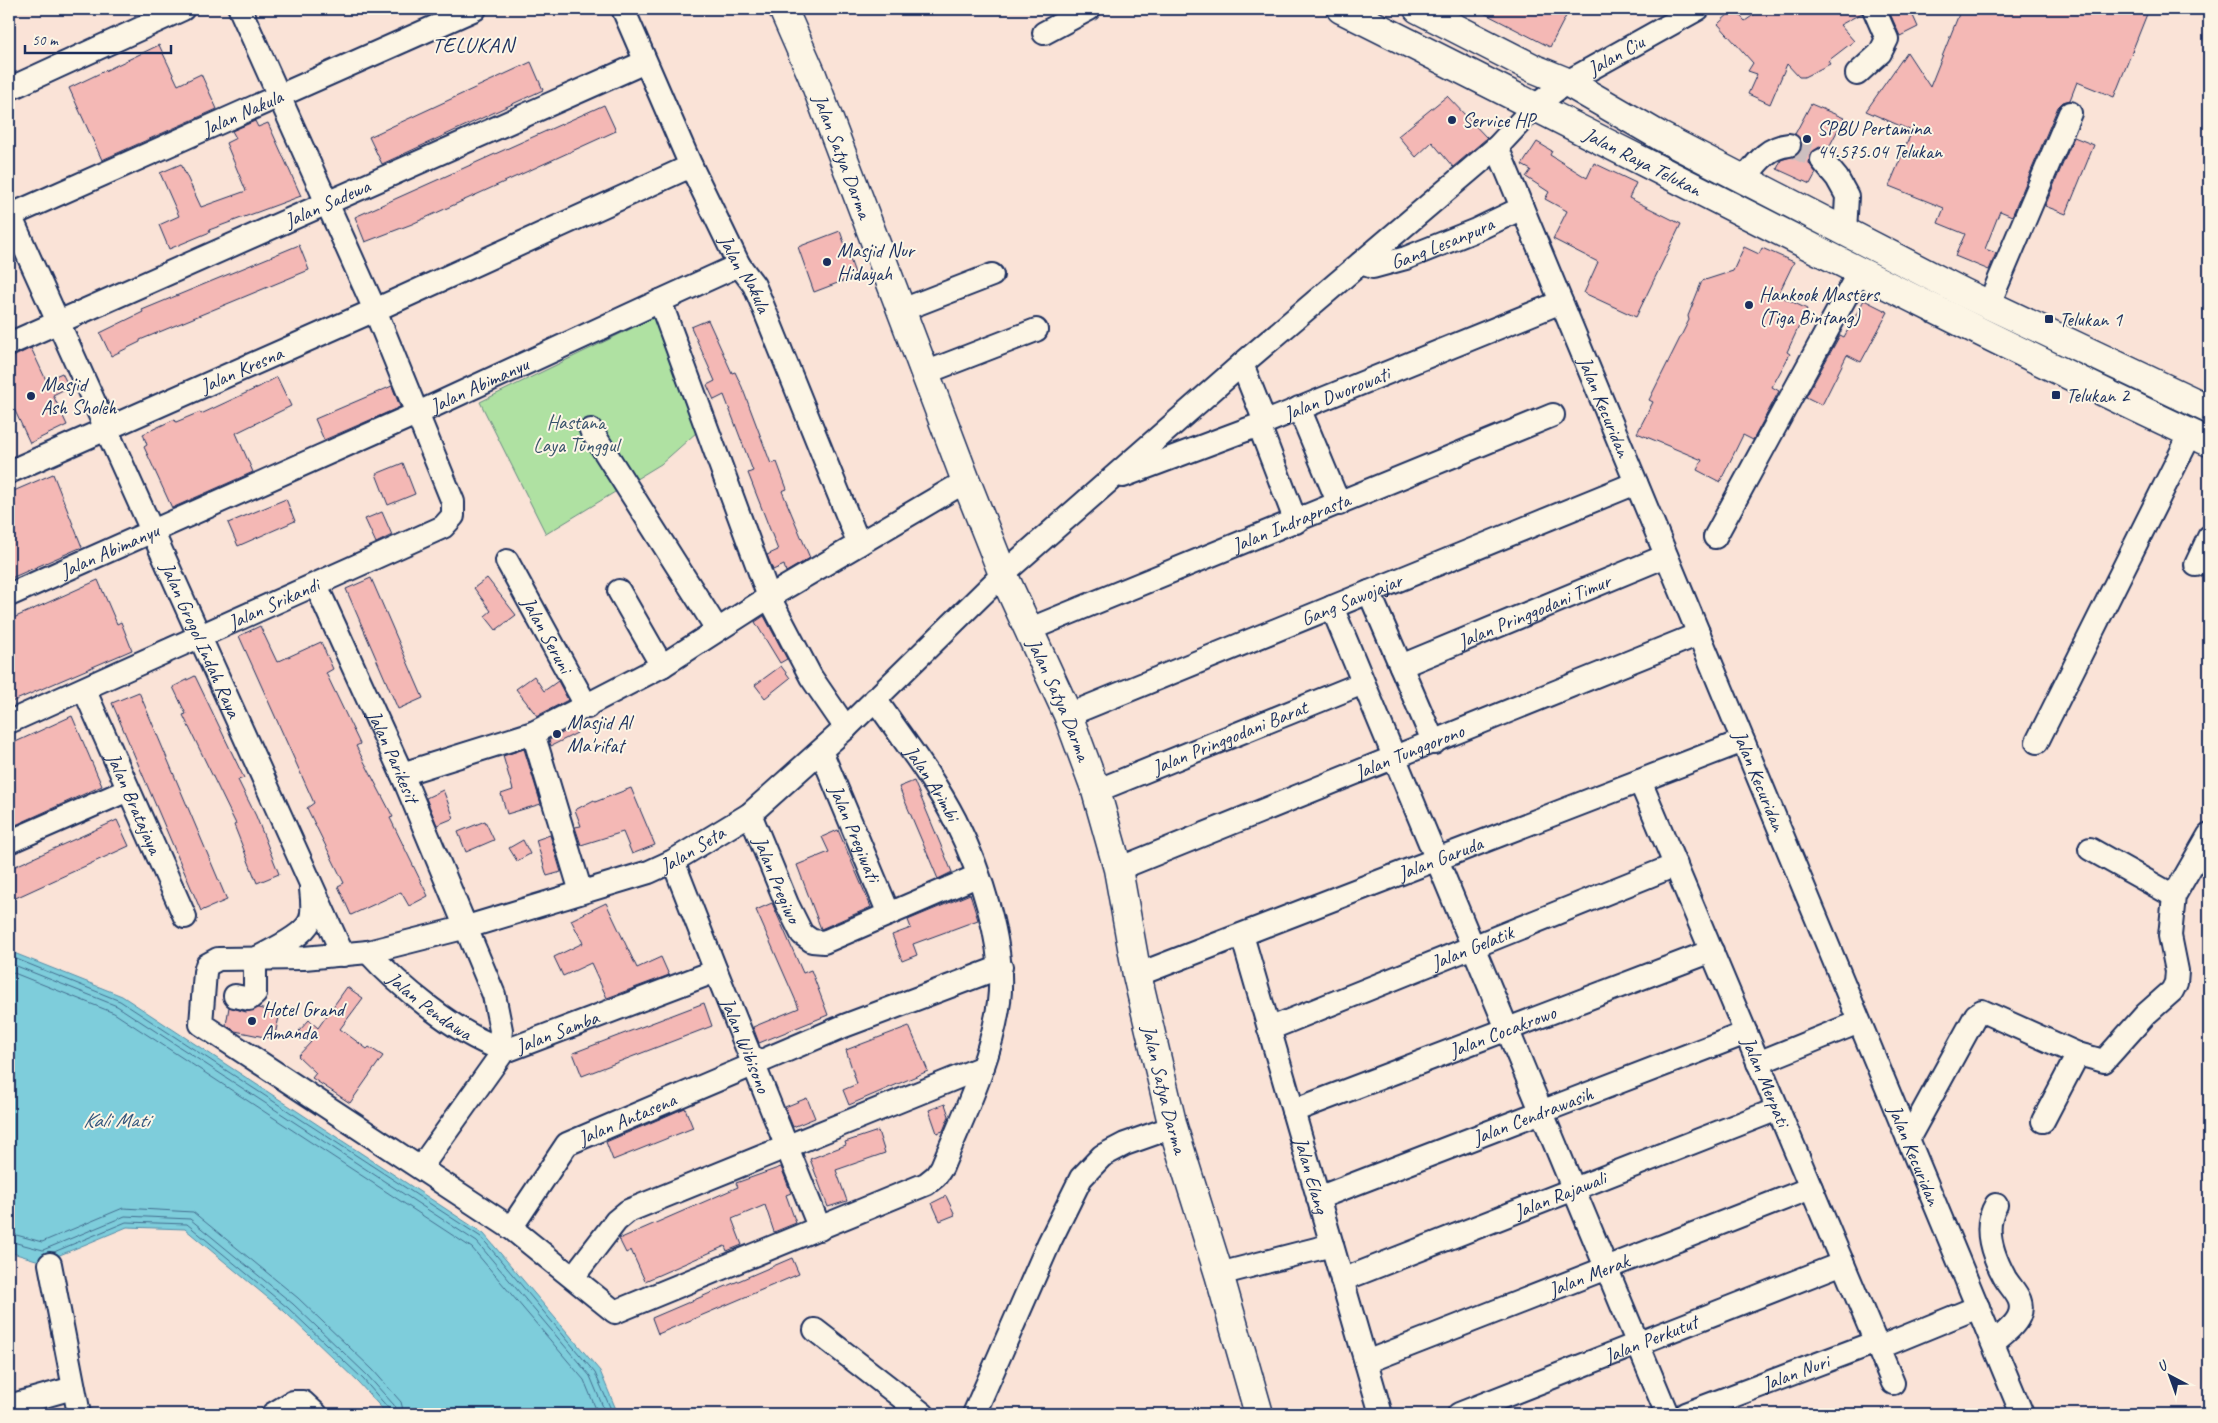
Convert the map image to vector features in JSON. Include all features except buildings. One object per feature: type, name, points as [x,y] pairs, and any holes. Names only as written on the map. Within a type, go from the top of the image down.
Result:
[{"type":"main road","name":"Jalan Satya Darma","points":[[783,9],[812,75],[1003,574],[1068,715],[1096,790],[1118,869],[1137,975],[1173,1126],[1220,1274],[1259,1414]]},
{"type":"main road","name":"Jalan Raya Telukan","points":[[1342,9],[1536,105],[1944,315],[2200,437]]},
{"type":"main road","name":"Jalan Raya Telukan","points":[[1418,9],[1535,69],[1567,82],[1660,136],[1964,293],[2209,409]]},
{"type":"main road","points":[[2081,381],[2094,354]]},
{"type":"street","points":[[9,89],[183,9]]},
{"type":"street","points":[[240,9],[375,310],[418,413]]},
{"type":"street","name":"Jalan Nakula","points":[[9,215],[475,9]]},
{"type":"street","name":"Jalan Nakula","points":[[623,9],[691,166],[739,264],[754,285],[859,544]]},
{"type":"street","points":[[1044,33],[1089,9]]},
{"type":"street","name":"Jalan Ciu","points":[[1242,364],[1497,147],[1536,105],[1567,82],[1698,9]]},
{"type":"street","points":[[1857,74],[1880,53],[1887,39],[1874,9]]},
{"type":"street","name":"Jalan Sadewa","points":[[9,344],[645,62]]},
{"type":"street","points":[[1989,304],[2070,113]]},
{"type":"street","points":[[1744,179],[1764,154],[1778,146],[1789,145]]},
{"type":"street","name":"Jalan Kecuridan","points":[[1497,147],[2022,1414]]},
{"type":"street","points":[[1822,160],[1837,178],[1846,196],[1845,232]]},
{"type":"street","name":"Jalan Kresna","points":[[9,472],[375,310],[691,166]]},
{"type":"street","name":"Gang Lesanpura","points":[[1361,262],[1373,267],[1406,258],[1476,230],[1522,208]]},
{"type":"street","name":"Jalan Grogol Indah Raya","points":[[9,215],[343,955]]},
{"type":"street","name":"Jalan Abimanyu","points":[[9,596],[418,413],[739,264]]},
{"type":"street","points":[[1714,537],[1859,272]]},
{"type":"street","points":[[902,310],[992,275]]},
{"type":"street","points":[[660,301],[769,597],[812,677],[846,728]]},
{"type":"street","name":"Jalan Dworowati","points":[[1110,481],[1262,423],[1561,302]]},
{"type":"street","points":[[925,373],[1036,330]]},
{"type":"street","points":[[1242,364],[1296,522]]},
{"type":"street","name":"Jalan Seta","points":[[421,1168],[201,1024],[205,972],[208,965],[218,959],[343,955],[368,952],[467,927],[649,872],[673,861],[750,814],[846,728],[1003,574],[1242,364]]},
{"type":"street","points":[[1299,408],[1338,504]]},
{"type":"street","name":"Jalan Srikandi","points":[[9,722],[443,527],[452,516],[453,502],[418,413]]},
{"type":"street","name":"Jalan Indraprasta","points":[[1028,630],[1296,522],[1553,415]]},
{"type":"street","points":[[591,430],[717,629]]},
{"type":"street","points":[[2037,742],[2200,437]]},
{"type":"street","points":[[402,774],[533,733],[588,707],[662,666],[769,597],[966,481]]},
{"type":"street","name":"Gang Sawojajar","points":[[1068,715],[1636,482]]},
{"type":"street","points":[[2196,565],[2209,537]]},
{"type":"street","name":"Jalan Pringgodani Timur","points":[[1401,666],[1666,556]]},
{"type":"street","name":"Jalan Seruni","points":[[507,561],[588,707]]},
{"type":"street","name":"Jalan Parikesit","points":[[316,585],[402,774],[467,927],[499,1012],[501,1050]]},
{"type":"street","points":[[619,591],[662,666]]},
{"type":"street","points":[[1369,592],[1434,742]]},
{"type":"street","points":[[1332,608],[1667,1414]]},
{"type":"street","name":"Jalan Tunggorono","points":[[1118,869],[1394,759],[1699,634]]},
{"type":"street","name":"Jalan Pringgodani Barat","points":[[1096,790],[1363,683]]},
{"type":"street","name":"Jalan Bratajaya","points":[[84,689],[185,917]]},
{"type":"street","name":"Jalan Arimbi","points":[[573,1277],[610,1309],[618,1312],[926,1184],[936,1176],[942,1167],[983,1067],[999,1003],[1001,967],[994,929],[977,876],[955,819],[875,699]]},
{"type":"street","points":[[533,733],[581,892]]},
{"type":"street","name":"Jalan Garuda","points":[[1137,975],[1743,741]]},
{"type":"street","name":"Jalan Pregiwati","points":[[820,751],[889,914]]},
{"type":"street","name":"Jalan Merpati","points":[[1640,781],[1893,1383]]},
{"type":"street","points":[[9,842],[128,790]]},
{"type":"street","name":"Jalan Pregiwo","points":[[750,814],[787,904],[802,934],[812,941],[824,942],[889,914]]},
{"type":"street","points":[[1908,1139],[1978,1012],[1986,1012],[2078,1054],[2104,1061],[2146,1014],[2172,991],[2176,983],[2177,971],[2170,936],[2174,896],[2209,835]]},
{"type":"street","points":[[2090,849],[2174,896]]},
{"type":"street","name":"Jalan Wibisono","points":[[673,861],[753,1065],[820,1228]]},
{"type":"street","name":"Jalan Gelatik","points":[[1269,1029],[1676,865]]},
{"type":"street","points":[[889,914],[977,876]]},
{"type":"street","points":[[235,996],[250,999],[255,994],[255,959],[294,937],[310,921],[312,902],[310,881]]},
{"type":"street","name":"Jalan Elang","points":[[1242,935],[1381,1414]]},
{"type":"street","name":"Jalan Cocakrowo","points":[[1293,1111],[1712,951]]},
{"type":"street","name":"Jalan Pendawa","points":[[368,952],[391,977],[449,1020],[482,1042],[501,1050]]},
{"type":"street","name":"Jalan Antasena","points":[[511,1228],[560,1151],[567,1144],[844,1026],[1001,967]]},
{"type":"street","name":"Jalan Samba","points":[[421,1168],[501,1050],[716,972]]},
{"type":"street","points":[[1758,1062],[1859,1022]]},
{"type":"street","name":"Jalan Cendrawasih","points":[[1318,1198],[1746,1033]]},
{"type":"street","points":[[2043,1121],[2078,1054]]},
{"type":"street","points":[[421,1168],[511,1228],[573,1277],[621,1215],[983,1067]]},
{"type":"street","name":"Jalan Rajawali","points":[[1342,1280],[1778,1109]]},
{"type":"street","points":[[974,1414],[1049,1243],[1081,1178],[1102,1156],[1125,1144],[1173,1126]]},
{"type":"street","name":"Jalan Merak","points":[[1366,1362],[1811,1188]]},
{"type":"street","points":[[1993,1343],[2019,1318],[2021,1310],[2019,1297],[2006,1278],[1990,1240],[1989,1222],[1996,1205]]},
{"type":"street","points":[[1220,1274],[1332,1246]]},
{"type":"street","name":"Jalan Perkutut","points":[[1459,1414],[1843,1263]]},
{"type":"street","points":[[50,1264],[79,1414]]},
{"type":"street","name":"Jalan Nuri","points":[[1685,1414],[1978,1307]]},
{"type":"street","points":[[815,1330],[922,1414]]},
{"type":"street","points":[[9,1406],[74,1388]]},
{"type":"street","points":[[273,1414],[293,1402],[303,1402],[316,1414]]},
{"type":"green space","name":"Hastana Laya Tunggul","points":[[655,317],[697,432],[661,464],[546,534],[480,402]]},
{"type":"water","name":"Kali Mati","points":[[9,951],[122,996],[484,1234],[600,1371],[618,1414],[387,1414],[359,1383],[285,1312],[185,1229],[127,1227],[43,1262],[9,1252]]},
{"type":"tunnel","points":[[1789,145],[1822,160]]},
{"type":"place","name":"Service HP","points":[[1452,120]]},
{"type":"place","name":"SPBU Pertamina 44.575.04 Telukan","points":[[1807,139]]},
{"type":"place","name":"Masjid Nur Hidayah","points":[[827,262]]},
{"type":"place","name":"Hankook Masters (Tiga Bintang)","points":[[1749,305]]},
{"type":"place","name":"Telukan 1","points":[[2049,319]]},
{"type":"place","name":"Telukan 2","points":[[2056,395]]},
{"type":"place","name":"Masjid Ash Sholeh","points":[[31,396]]},
{"type":"place","name":"Masjid Al Ma'rifat","points":[[557,734]]},
{"type":"place","name":"Hotel Grand Amanda","points":[[252,1021]]},
{"type":"district","name":"TELUKAN","points":[[473,45]]}]
